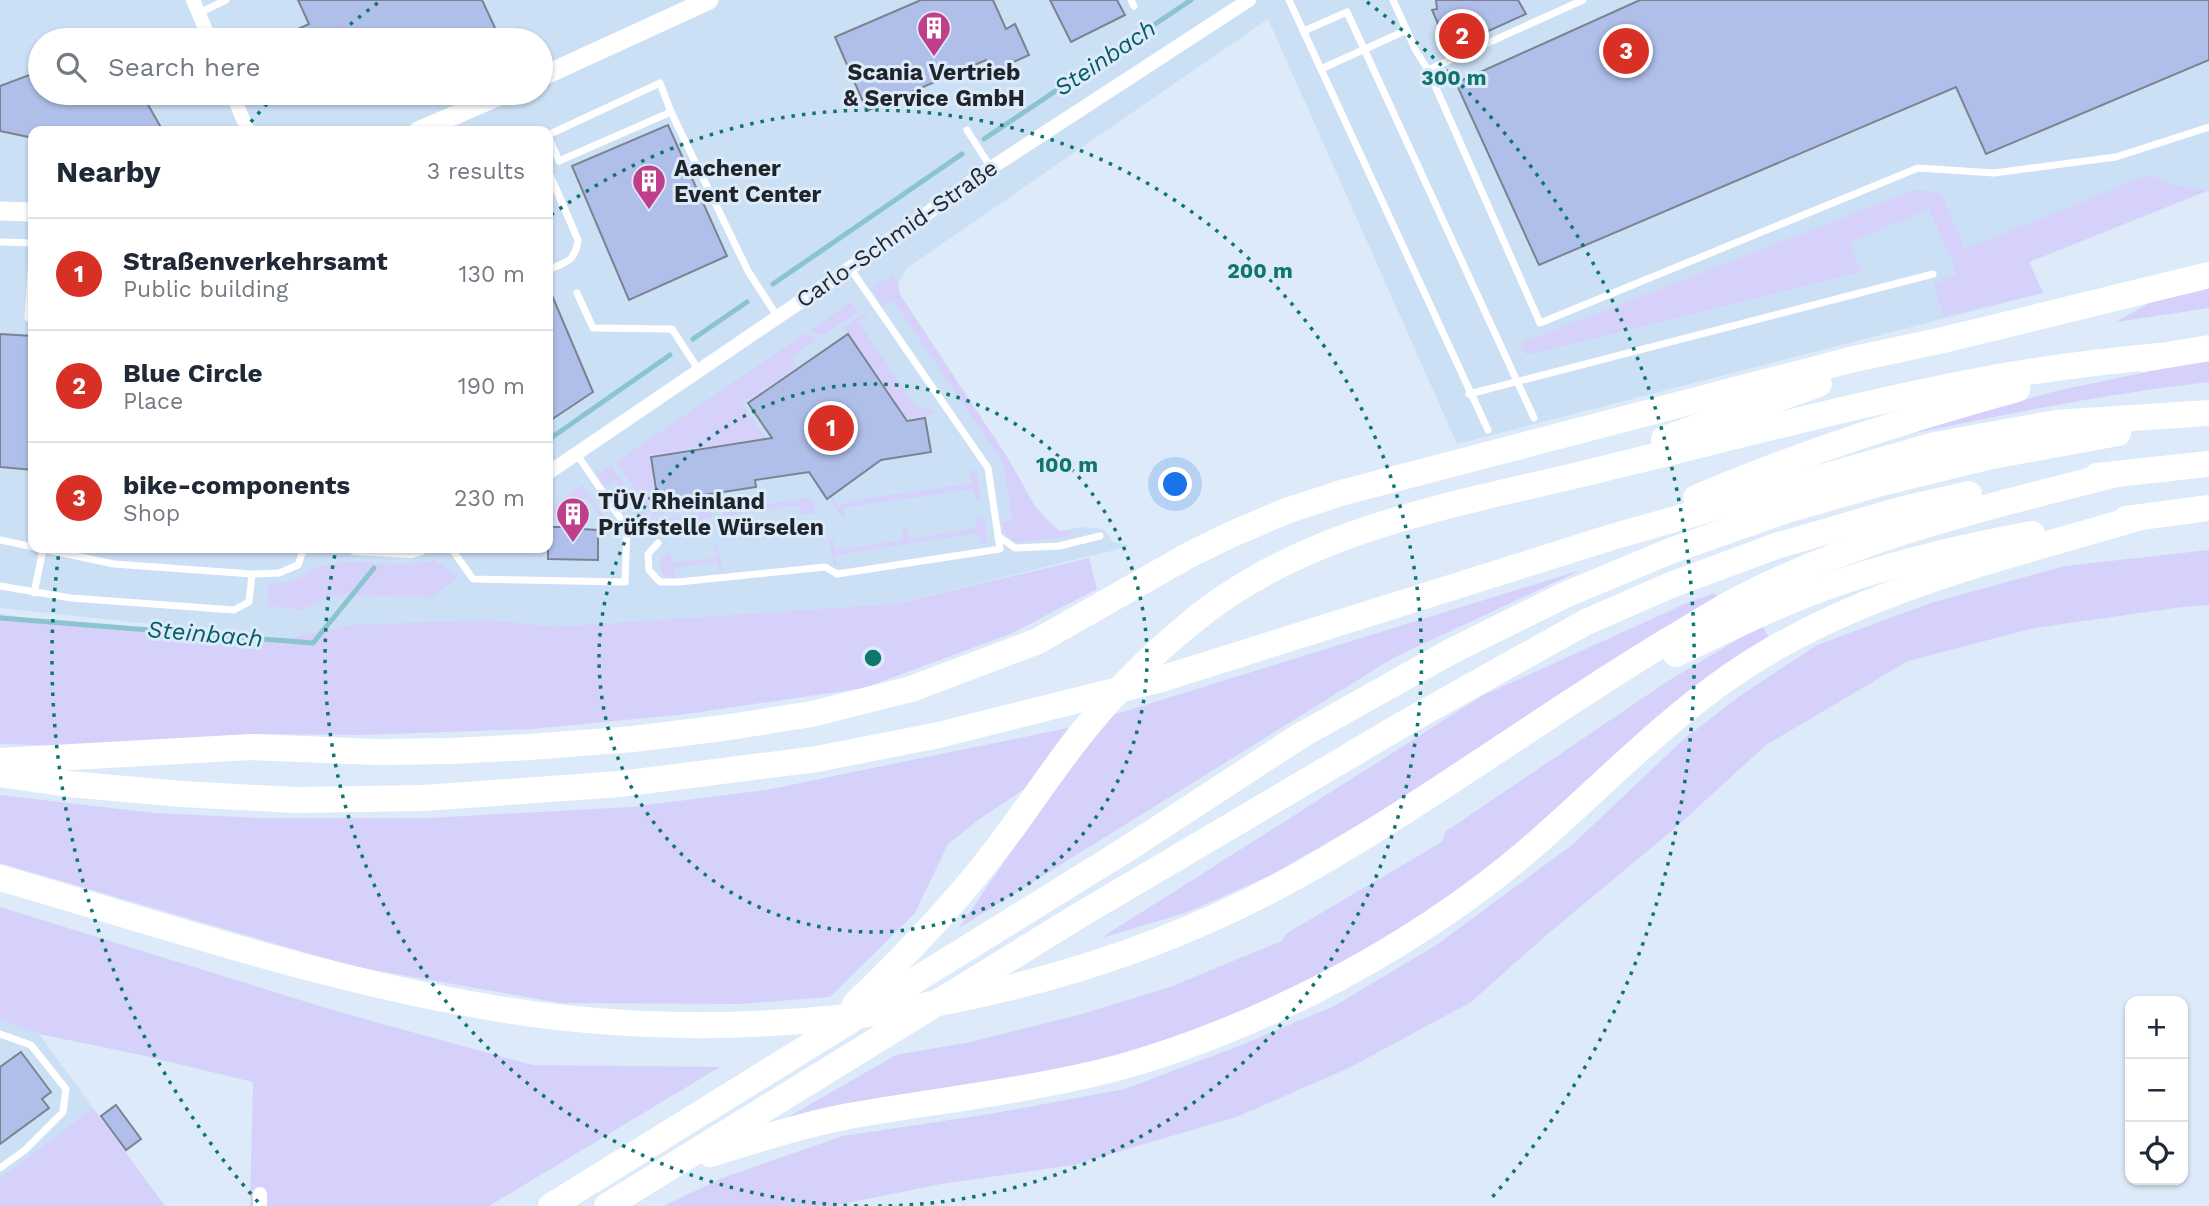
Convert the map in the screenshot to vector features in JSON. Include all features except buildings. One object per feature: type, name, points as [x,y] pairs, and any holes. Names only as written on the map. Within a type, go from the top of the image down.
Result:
[{"type":"highway","points":[[0,761],[251,747],[390,752],[530,747],[646,738],[812,714],[911,689],[1038,641],[1219,540],[1341,493],[1850,360],[2209,275]]},
{"type":"highway","points":[[1529,488],[1943,340]]},
{"type":"highway","points":[[815,1041],[902,959],[997,849],[1084,731],[1134,673],[1188,624],[1266,570],[1306,551],[1429,512],[1922,392],[2039,371],[2209,348]]},
{"type":"highway","points":[[1612,537],[1721,487],[1850,439],[1937,411],[2068,376],[2158,356]]},
{"type":"highway","points":[[0,774],[132,789],[295,800],[450,796],[620,784],[749,769],[904,742],[1158,680],[1612,537],[1872,461],[1997,432],[2056,423],[2209,415]]},
{"type":"highway","points":[[551,1206],[1127,849],[1300,736],[1450,652],[1577,589],[1730,529],[1885,482],[1987,457],[2209,415]]},
{"type":"highway","points":[[607,1206],[1080,915],[1405,723],[1586,622],[1671,584],[1776,547],[1900,510],[2014,485],[2209,464]]},
{"type":"highway","points":[[0,878],[376,985],[498,1009],[638,1023],[761,1023],[879,1012],[994,990],[1108,958],[1200,924],[1302,873],[1397,818],[1557,710],[1735,601],[1816,562],[1888,536],[1962,512],[2113,475]]},
{"type":"highway","points":[[1557,710],[1779,606],[1858,576],[1997,540],[2209,508]]},
{"type":"highway","points":[[673,1165],[818,1123],[1025,1088],[1119,1067],[1215,1035],[1260,1016],[1320,988],[1400,943],[1467,899],[1528,851],[1699,700],[1731,676],[1798,635],[1826,620],[1903,589],[2141,517]]},
{"type":"street","points":[[553,72],[709,0]]},
{"type":"street","name":"Carlo-Schmid-Straße","points":[[553,469],[850,268],[991,169],[1249,0]]},
{"type":"street","points":[[196,7],[205,28]]},
{"type":"street","points":[[237,105],[246,126]]},
{"type":"street","points":[[430,126],[478,105]]},
{"type":"street","points":[[0,211],[28,212]]},
{"type":"lane","points":[[196,7],[226,0]]},
{"type":"lane","points":[[1289,0],[1469,394],[1488,430]]},
{"type":"lane","points":[[1393,0],[1416,51],[1428,70],[1540,323],[1918,167],[1994,173],[2116,158],[2209,127]]},
{"type":"lane","points":[[1428,70],[1583,0]]},
{"type":"lane","points":[[1304,31],[1347,12],[1534,418]]},
{"type":"lane","points":[[1321,69],[1407,30]]},
{"type":"lane","points":[[553,133],[660,83],[748,271],[778,316]]},
{"type":"lane","points":[[553,147],[559,161],[671,111]]},
{"type":"lane","points":[[967,130],[991,169]]},
{"type":"lane","points":[[553,182],[578,240],[576,253],[570,261],[553,268]]},
{"type":"lane","points":[[0,242],[28,243]]},
{"type":"lane","points":[[658,543],[648,554],[649,570],[660,582],[825,567],[836,575],[1000,549],[988,468],[850,268]]},
{"type":"lane","points":[[1469,394],[1933,274]]},
{"type":"lane","points":[[577,293],[593,328],[673,329],[698,369]]},
{"type":"lane","points":[[455,553],[473,579],[625,582],[628,528],[576,453]]},
{"type":"lane","points":[[999,536],[1016,548],[1059,547],[1100,536]]},
{"type":"lane","points":[[0,540],[28,547]]},
{"type":"lane","points":[[34,593],[42,553]]},
{"type":"lane","points":[[58,553],[114,564],[252,574],[279,573],[298,565],[302,553]]},
{"type":"lane","points":[[0,586],[34,593],[234,610],[249,602],[252,574]]},
{"type":"lane","points":[[0,1034],[32,1045],[66,1089],[63,1112],[24,1150],[0,1168]]},
{"type":"shaded area","points":[[0,0],[2209,0],[2209,190],[2029,262],[2043,293],[1457,444],[1268,19],[907,268],[898,283],[899,293],[1043,516],[1060,531],[1081,527],[1103,529],[1114,542],[1131,546],[895,604],[414,652],[0,608]]},
{"type":"shaded area","points":[[2148,175],[2178,186],[2209,190],[2029,262],[2043,293],[1944,316],[1933,284],[1957,273],[1929,209],[1849,243],[1862,272],[1526,355],[1521,343],[1917,189],[1941,194],[1965,249]]},
{"type":"shaded area","points":[[893,275],[898,283],[899,293],[1009,460],[1034,505],[1052,526],[1060,531],[1070,530],[1072,536],[1014,542],[1003,532],[1002,522],[1012,520],[1003,463],[893,300],[883,306],[871,288]]},
{"type":"shaded area","points":[[2209,287],[2209,308],[2116,322],[2151,302]]},
{"type":"shaded area","points":[[851,302],[858,312],[824,335],[808,332]]},
{"type":"shaded area","points":[[865,313],[867,315],[858,321],[916,407],[932,410],[934,414],[906,419],[844,327]]},
{"type":"shaded area","points":[[804,334],[820,338],[791,357],[798,366],[742,404],[766,438],[649,455],[656,503],[703,496],[710,506],[652,515],[616,462]]},
{"type":"shaded area","points":[[2209,359],[2209,382],[2090,399],[1894,437],[2056,391]]},
{"type":"shaded area","points":[[611,465],[648,518],[655,520],[711,511],[712,518],[648,526],[643,523],[614,480],[605,486],[597,475]]},
{"type":"shaded area","points":[[970,471],[977,473],[981,496],[979,500],[975,500],[973,489],[843,508],[845,520],[829,499],[832,497],[839,507],[849,501],[972,483]]},
{"type":"shaded area","points":[[583,485],[610,526],[587,497],[553,521],[553,506]]},
{"type":"shaded area","points":[[808,498],[814,502],[816,513],[801,515],[799,505],[724,516],[723,511]]},
{"type":"shaded area","points":[[982,516],[985,519],[986,543],[980,543],[978,533],[835,555],[837,566],[834,566],[829,539],[833,539],[835,550],[903,540],[902,529],[907,528],[909,539],[977,528],[976,517]]},
{"type":"shaded area","points":[[715,546],[718,546],[722,572],[719,573],[717,562],[674,568],[676,579],[668,578],[661,571],[660,560],[670,550],[673,563],[716,558]]},
{"type":"shaded area","points":[[2209,550],[2209,605],[2034,628],[1908,661],[1766,745],[1675,828],[1471,1002],[1349,1068],[1236,1117],[1073,1165],[941,1184],[832,1206],[664,1206],[722,1178],[843,1136],[990,1114],[1125,1089],[1239,1046],[1334,1006],[1435,946],[1572,845],[1684,739],[1740,696],[1817,645],[1931,603],[2065,566]]},
{"type":"shaded area","points":[[1089,558],[1097,589],[1010,634],[864,688],[686,714],[532,729],[360,735],[259,734],[64,746],[0,744],[0,614],[91,627],[275,641],[351,625],[489,620],[555,627],[895,604]]},
{"type":"shaded area","points":[[434,560],[459,576],[433,597],[334,595],[302,610],[268,606],[268,583],[295,580],[325,565],[352,562],[407,564]]},
{"type":"shaded area","points":[[1581,570],[1395,657],[959,928],[1103,718]]},
{"type":"shaded area","points":[[1714,593],[1720,599],[1418,790],[1269,876],[1185,913],[1101,938],[1482,696]]},
{"type":"shaded area","points":[[1762,625],[1770,640],[1533,836],[1396,935],[1237,1016],[1133,1054],[904,1098],[788,1117],[896,1055],[970,1042],[1079,1015],[1170,987],[1282,941],[1287,933],[1442,842],[1445,832],[1668,681]]},
{"type":"shaded area","points":[[1068,728],[1026,788],[948,844],[915,913],[830,997],[739,1004],[561,1003],[351,966],[0,863],[0,795],[154,813],[259,818],[429,818],[631,807],[766,790]]},
{"type":"shaded area","points":[[0,907],[339,1012],[532,1065],[720,1067],[489,1206],[250,1206],[253,1082],[39,1034],[0,1019]]},
{"type":"shaded area","points":[[0,1019],[39,1034],[93,1108],[0,1178]]},
{"type":"shaded area","points":[[93,1108],[165,1206],[0,1206],[0,1178]]},
{"type":"waterway","name":"Steinbach","points":[[984,139],[1191,0]]},
{"type":"waterway","name":"Steinbach","points":[[773,284],[962,154]]},
{"type":"waterway","name":"Steinbach","points":[[693,339],[747,302]]},
{"type":"waterway","name":"Steinbach","points":[[553,437],[670,355]]},
{"type":"waterway","name":"Steinbach","points":[[0,618],[313,643],[374,568]]},
{"type":"place","name":"Blue Circle","points":[[1462,36]]},
{"type":"place","name":"bike-components","points":[[1626,51]]},
{"type":"place","name":"Scania Vertrieb & Service GmbH","points":[[934,58]]},
{"type":"place","name":"Aachener Event Center","points":[[649,211]]},
{"type":"place","name":"Straßenverkehrsamt","points":[[831,428]]},
{"type":"place","name":"TÜV Rheinland Prüfstelle Würselen","points":[[573,544]]}]
